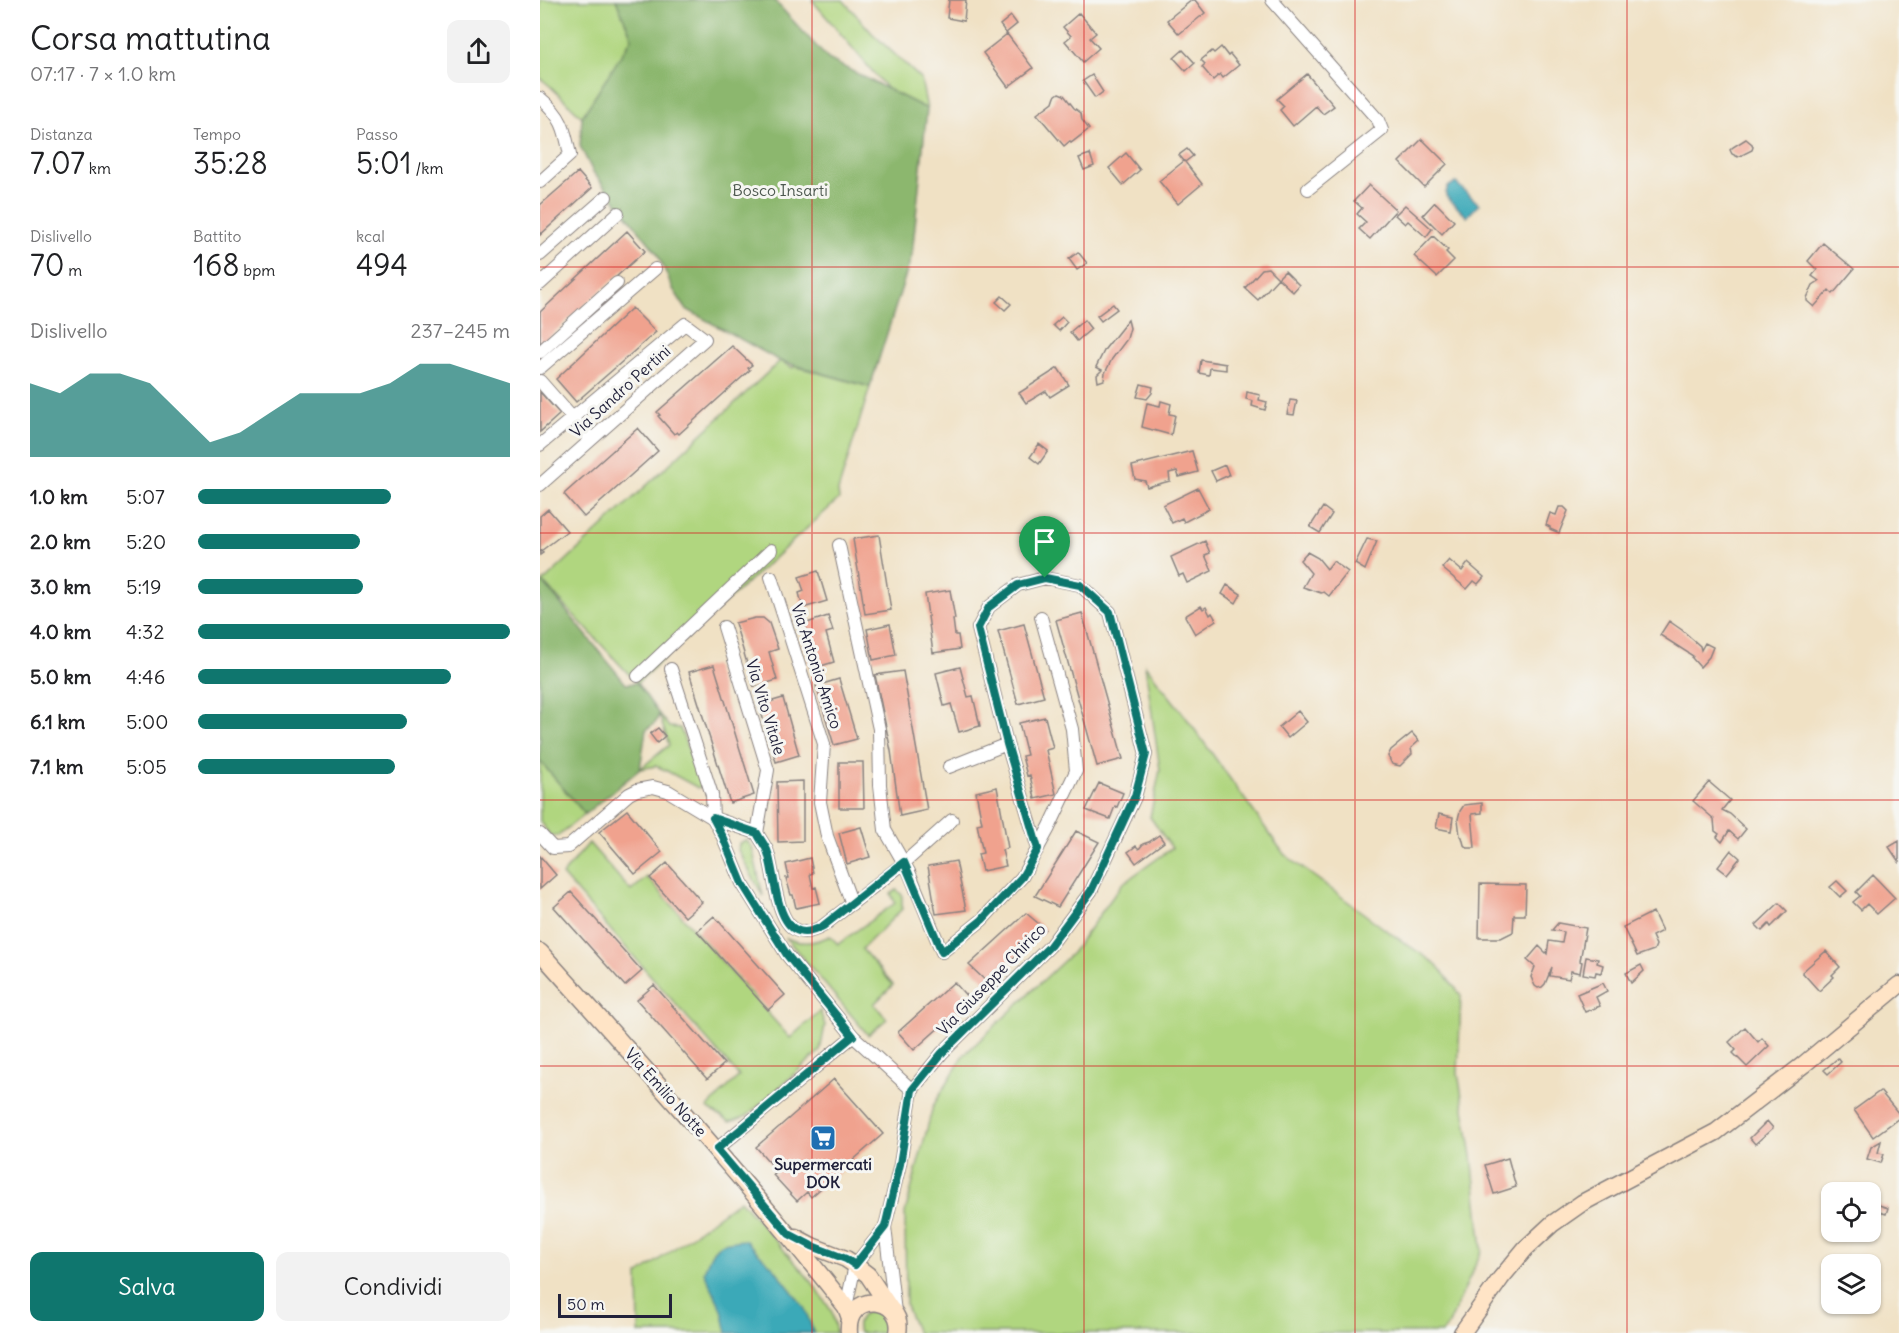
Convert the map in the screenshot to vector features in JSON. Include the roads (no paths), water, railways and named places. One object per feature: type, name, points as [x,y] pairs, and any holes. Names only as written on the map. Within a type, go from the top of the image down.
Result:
[{"type":"street","points":[[1272,0],[1378,120],[1382,129],[1308,189]]},
{"type":"street","points":[[540,98],[552,108],[565,128],[570,155],[540,182]]},
{"type":"street","points":[[540,255],[606,197]]},
{"type":"street","points":[[540,284],[618,213]]},
{"type":"street","points":[[540,368],[655,269]]},
{"type":"street","points":[[540,352],[617,283]]},
{"type":"street","name":"Via Sandro Pertini","points":[[540,484],[705,339],[685,324],[573,418]]},
{"type":"street","points":[[540,381],[591,439]]},
{"type":"street","points":[[540,445],[573,418]]},
{"type":"street","points":[[839,545],[879,729],[880,785],[885,830],[904,862],[942,952],[982,920],[1022,877],[1076,771],[1072,729],[1041,617]]},
{"type":"street","points":[[638,676],[771,550]]},
{"type":"street","name":"Via Antonio Amico","points":[[771,577],[824,744],[820,802],[827,836],[852,904]]},
{"type":"street","name":"Via Giuseppe Chirico","points":[[912,1090],[942,1053],[1050,946],[1091,891],[1135,796],[1146,754],[1110,612],[1080,585],[1045,578],[1018,585],[989,607],[978,628],[1007,744],[1038,849]]},
{"type":"street","name":"Via Vito Vitale","points":[[724,627],[768,770],[757,833]]},
{"type":"street","points":[[671,669],[712,795],[713,818],[742,883],[787,955],[853,1036],[912,1090],[900,1164],[885,1227],[896,1323]]},
{"type":"street","points":[[949,767],[1007,744]]},
{"type":"street","points":[[540,834],[553,848],[568,847],[637,790],[653,788],[668,791],[713,818],[757,833],[767,851],[774,890],[782,912],[791,927],[807,932],[816,930],[852,904],[952,820]]},
{"type":"street","name":"Via Emilio Notte","points":[[540,952],[717,1149],[789,1234],[848,1319]]},
{"type":"street","points":[[1462,1333],[1501,1278],[1525,1249],[1552,1224],[1582,1203],[1716,1132],[1803,1065],[1899,985]]},
{"type":"street","points":[[717,1149],[853,1036]]},
{"type":"street","points":[[848,1319],[855,1265],[885,1227]]},
{"type":"street","points":[[789,1234],[846,1259],[868,1275],[896,1323]]},
{"type":"street","points":[[848,1319],[854,1311],[867,1303],[883,1304],[896,1323]]},
{"type":"water","points":[[1456,183],[1479,204],[1467,217],[1446,196],[1448,187]]},
{"type":"water","points":[[745,1240],[775,1269],[804,1307],[814,1333],[727,1333],[722,1310],[704,1272],[713,1250],[727,1242]]},
{"type":"place","name":"Supermercati DOK","points":[[823,1138]]},
{"type":"park label","name":"Bosco Insarti","points":[[780,190]]}]
